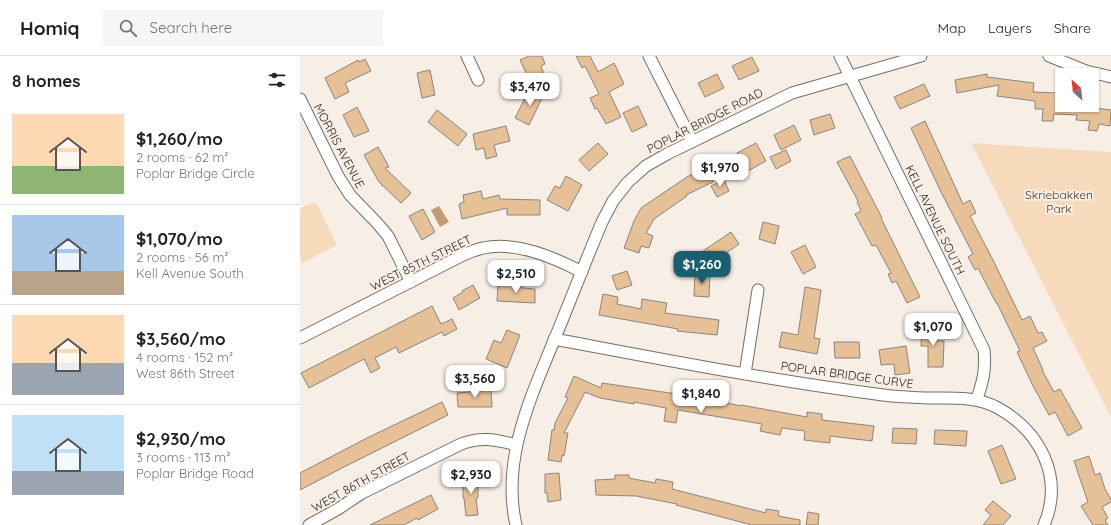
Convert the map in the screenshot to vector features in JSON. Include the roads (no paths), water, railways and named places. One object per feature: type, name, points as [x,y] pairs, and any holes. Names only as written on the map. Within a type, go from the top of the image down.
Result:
[{"type":"street","points":[[467,56],[478,80]]},
{"type":"street","points":[[649,56],[692,141]]},
{"type":"street","name":"KELL AVENUE SOUTH","points":[[840,56],[984,350],[986,364],[984,377],[977,399]]},
{"type":"street","name":"POPLAR BRIDGE ROAD","points":[[516,525],[512,492],[514,461],[522,423],[535,385],[602,222],[613,201],[628,182],[646,166],[692,141],[792,93],[921,56]]},
{"type":"street","points":[[1049,56],[1086,71],[1111,77]]},
{"type":"street","name":"MORRIS AVENUE","points":[[300,99],[338,176],[350,195],[388,236],[410,282]]},
{"type":"street","name":"WEST 85TH STREET","points":[[300,338],[465,254],[483,248],[499,246],[522,249],[570,266],[582,272]]},
{"type":"street","points":[[745,374],[758,290]]},
{"type":"street","name":"POPLAR BRIDGE CURVE","points":[[554,339],[745,374],[878,395],[916,398],[977,399],[997,407],[1015,418],[1031,433],[1042,451],[1049,472],[1051,493],[1048,515],[1044,525]]},
{"type":"street","name":"WEST 86TH STREET","points":[[309,525],[338,510],[362,493],[461,444],[473,440],[485,439],[517,444]]},
{"type":"park label","name":"Skriebakken Park","points":[[1059,202]]}]
